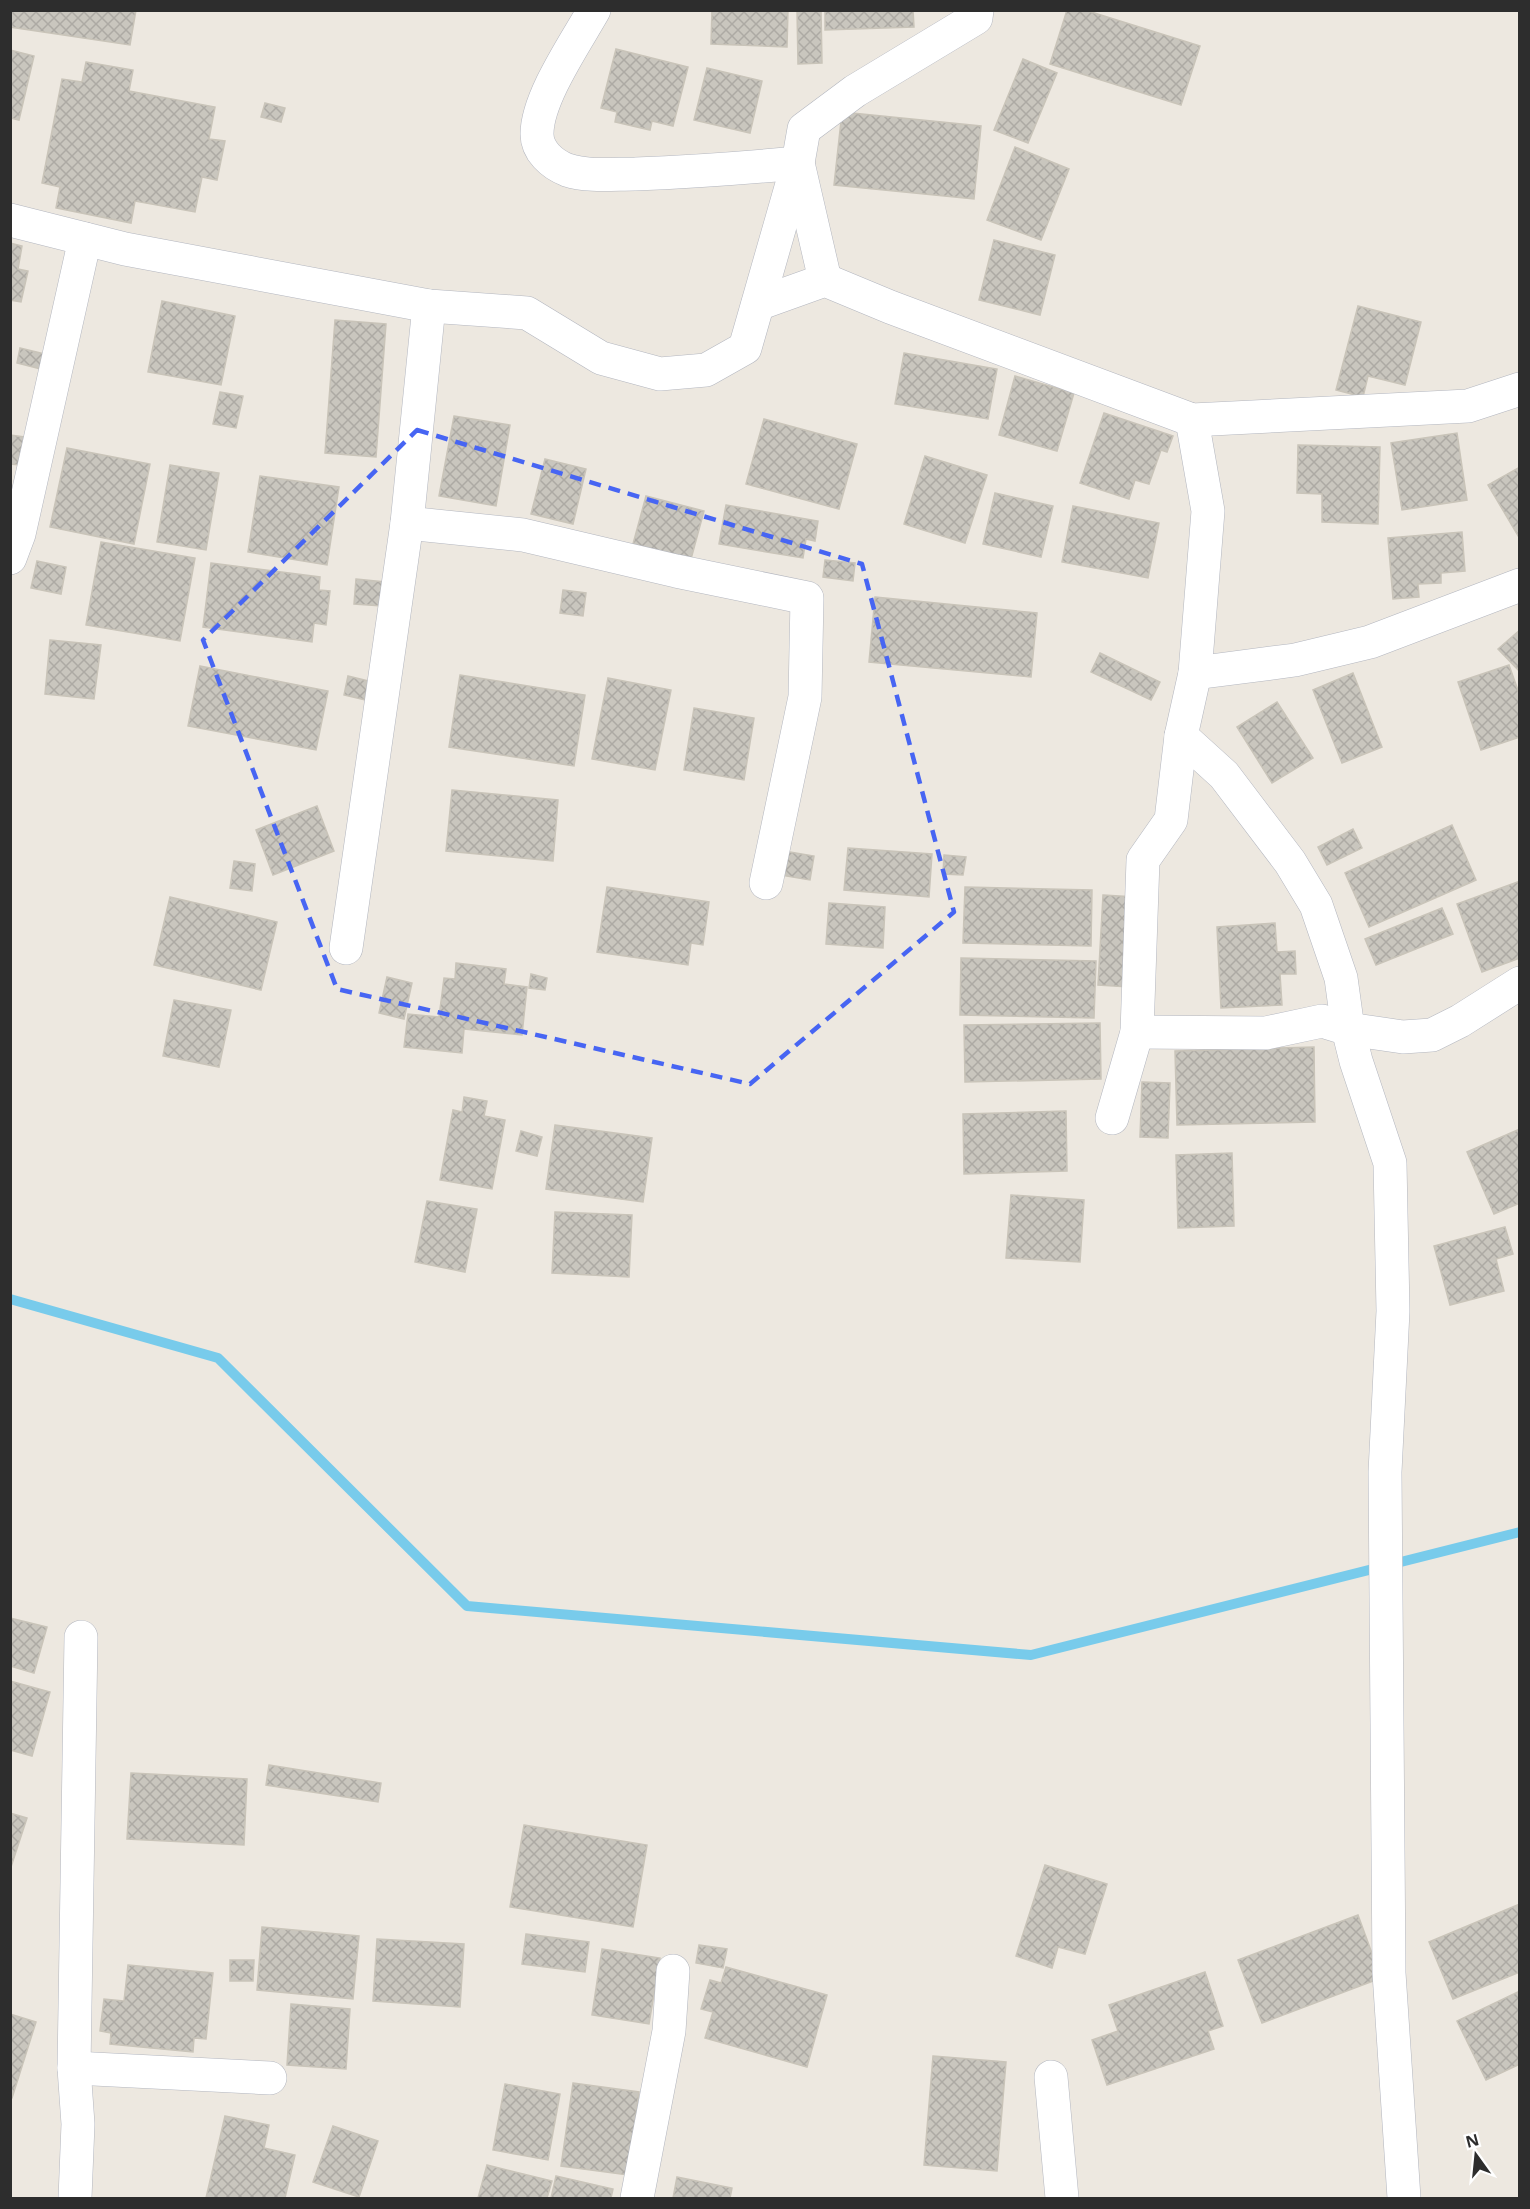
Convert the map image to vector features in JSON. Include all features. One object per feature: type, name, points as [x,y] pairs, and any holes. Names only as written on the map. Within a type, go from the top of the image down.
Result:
[{"type":"street","points":[[594,10],[545,98],[537,132],[539,146],[550,160],[568,170],[596,175],[705,172],[798,163]]},
{"type":"street","points":[[10,220],[125,249],[429,306],[527,313],[601,358],[660,374],[706,370],[745,348],[798,163],[804,129],[855,91],[976,18],[977,10]]},
{"type":"street","points":[[798,163],[825,280]]},
{"type":"street","points":[[10,558],[19,534],[85,239]]},
{"type":"street","points":[[758,304],[825,280],[890,307],[1192,420],[1468,406],[1520,389]]},
{"type":"street","points":[[346,948],[407,523],[429,306]]},
{"type":"street","points":[[1113,1118],[1137,1032],[1143,860],[1171,820],[1181,736],[1195,673],[1208,511],[1192,420]]},
{"type":"street","points":[[407,523],[523,535],[807,598],[805,697],[766,883]]},
{"type":"street","points":[[1195,673],[1295,660],[1371,642],[1520,585]]},
{"type":"street","points":[[1181,736],[1224,774],[1290,862],[1316,905],[1341,978],[1348,1029],[1390,1163],[1393,1311],[1385,1472],[1389,1973],[1404,2199]]},
{"type":"street","points":[[1137,1032],[1266,1033],[1322,1021],[1348,1029],[1403,1037],[1432,1035],[1460,1021],[1520,983]]},
{"type":"street","points":[[75,2199],[78,2124],[74,2068],[81,1637]]},
{"type":"street","points":[[637,2199],[669,2031],[673,1971]]},
{"type":"street","points":[[74,2068],[270,2078]]},
{"type":"street","points":[[1051,2077],[1062,2199]]},
{"type":"highlighted area","points":[[417,430],[862,564],[954,912],[750,1084],[337,989],[203,640]]},
{"type":"building","points":[[10,10],[136,10],[130,45],[10,27]]},
{"type":"building","points":[[712,10],[788,10],[787,47],[711,44]]},
{"type":"building","points":[[797,10],[821,10],[822,63],[798,64]]},
{"type":"building","points":[[825,10],[913,10],[914,27],[825,30]]},
{"type":"building","points":[[1067,10],[1085,10],[1200,46],[1181,105],[1050,64]]},
{"type":"building","points":[[616,49],[688,67],[673,126],[652,121],[650,130],[615,122],[617,112],[601,108]]},
{"type":"building","points":[[10,50],[34,56],[19,120],[10,118]]},
{"type":"building","points":[[1023,59],[1057,73],[1028,143],[994,130]]},
{"type":"building","points":[[86,62],[133,70],[129,91],[215,107],[209,139],[225,141],[217,180],[202,177],[195,212],[135,201],[131,223],[56,208],[60,187],[42,183],[62,79],[82,82]]},
{"type":"building","points":[[707,68],[762,81],[750,133],[694,120]]},
{"type":"building","points":[[265,103],[285,108],[281,122],[261,117]]},
{"type":"building","points":[[842,112],[981,126],[974,199],[834,185]]},
{"type":"building","points":[[1015,147],[1069,169],[1041,240],[987,220]]},
{"type":"building","points":[[994,240],[1055,255],[1040,315],[979,300]]},
{"type":"building","points":[[10,243],[22,246],[18,269],[28,271],[21,302],[10,300]]},
{"type":"building","points":[[162,301],[235,316],[221,385],[148,372]]},
{"type":"building","points":[[1358,306],[1421,322],[1405,385],[1368,376],[1363,397],[1336,390]]},
{"type":"building","points":[[335,320],[386,324],[376,457],[325,453]]},
{"type":"building","points":[[20,348],[45,354],[41,369],[17,363]]},
{"type":"building","points":[[904,353],[997,369],[988,419],[895,404]]},
{"type":"building","points":[[1015,376],[1074,393],[1057,451],[999,435]]},
{"type":"building","points":[[220,392],[243,396],[236,428],[213,424]]},
{"type":"building","points":[[1104,413],[1173,436],[1167,452],[1161,450],[1149,484],[1135,480],[1129,499],[1080,483]]},
{"type":"building","points":[[454,416],[510,425],[496,506],[439,496]]},
{"type":"building","points":[[764,419],[857,444],[839,509],[746,484]]},
{"type":"building","points":[[1457,433],[1467,500],[1402,510],[1391,443]]},
{"type":"building","points":[[10,435],[24,437],[20,465],[10,464]]},
{"type":"building","points":[[1298,445],[1380,447],[1378,524],[1322,522],[1322,494],[1297,493]]},
{"type":"building","points":[[67,448],[150,464],[134,544],[50,527]]},
{"type":"building","points":[[925,456],[987,475],[965,543],[904,524]]},
{"type":"building","points":[[545,459],[586,469],[573,524],[531,514]]},
{"type":"building","points":[[170,465],[219,473],[206,550],[157,542]]},
{"type":"building","points":[[1520,467],[1520,539],[1488,485]]},
{"type":"building","points":[[260,476],[339,487],[327,565],[248,552]]},
{"type":"building","points":[[995,493],[1053,506],[1041,557],[983,544]]},
{"type":"building","points":[[646,496],[704,511],[691,559],[633,544]]},
{"type":"building","points":[[726,505],[818,521],[815,541],[806,539],[803,558],[719,544]]},
{"type":"building","points":[[1073,506],[1159,523],[1148,578],[1062,562]]},
{"type":"building","points":[[1462,532],[1465,571],[1441,573],[1441,583],[1418,584],[1419,597],[1393,599],[1388,538]]},
{"type":"building","points":[[101,542],[195,558],[180,641],[86,625]]},
{"type":"building","points":[[825,560],[855,563],[853,581],[823,577]]},
{"type":"building","points":[[37,561],[66,567],[61,594],[31,588]]},
{"type":"building","points":[[211,563],[320,577],[319,590],[330,591],[326,625],[314,623],[312,642],[203,627]]},
{"type":"building","points":[[356,579],[385,582],[382,606],[354,604]]},
{"type":"building","points":[[563,590],[586,593],[583,616],[560,613]]},
{"type":"building","points":[[875,597],[1037,613],[1031,677],[869,662]]},
{"type":"building","points":[[1520,630],[1520,672],[1498,649]]},
{"type":"building","points":[[50,640],[101,645],[94,699],[45,694]]},
{"type":"building","points":[[1100,653],[1160,682],[1151,700],[1091,672]]},
{"type":"building","points":[[1509,665],[1520,696],[1520,737],[1481,750],[1458,682]]},
{"type":"building","points":[[200,666],[328,691],[316,750],[188,726]]},
{"type":"building","points":[[1353,673],[1382,747],[1342,763],[1313,690]]},
{"type":"building","points":[[460,675],[585,695],[574,766],[449,747]]},
{"type":"building","points":[[348,676],[373,682],[370,701],[344,695]]},
{"type":"building","points":[[608,678],[671,690],[655,770],[592,759]]},
{"type":"building","points":[[1277,702],[1313,758],[1272,783],[1237,727]]},
{"type":"building","points":[[694,708],[754,718],[744,780],[684,770]]},
{"type":"building","points":[[452,790],[558,800],[553,861],[446,851]]},
{"type":"building","points":[[317,806],[334,851],[273,875],[256,830]]},
{"type":"building","points":[[1452,825],[1476,880],[1369,927],[1345,873]]},
{"type":"building","points":[[1353,829],[1362,848],[1327,865],[1318,847]]},
{"type":"building","points":[[848,848],[932,854],[929,897],[844,890]]},
{"type":"building","points":[[784,851],[814,856],[810,880],[780,875]]},
{"type":"building","points":[[944,855],[966,857],[963,875],[943,874]]},
{"type":"building","points":[[234,861],[255,864],[252,891],[230,888]]},
{"type":"building","points":[[1520,881],[1520,958],[1482,972],[1457,904]]},
{"type":"building","points":[[607,887],[709,902],[703,945],[691,943],[688,965],[597,952]]},
{"type":"building","points":[[965,887],[1092,890],[1091,946],[963,943]]},
{"type":"building","points":[[1103,895],[1135,897],[1129,987],[1098,985]]},
{"type":"building","points":[[170,897],[277,922],[261,990],[154,965]]},
{"type":"building","points":[[829,903],[885,907],[883,948],[826,944]]},
{"type":"building","points":[[1442,908],[1453,934],[1376,965],[1365,939]]},
{"type":"building","points":[[1275,923],[1277,952],[1295,951],[1296,974],[1280,974],[1282,1005],[1221,1008],[1217,927]]},
{"type":"building","points":[[961,958],[1096,961],[1094,1018],[960,1015]]},
{"type":"building","points":[[456,963],[506,969],[504,984],[527,987],[522,1035],[464,1029],[462,1053],[404,1047],[408,1014],[439,1017],[444,978],[455,979]]},
{"type":"building","points":[[531,974],[547,978],[545,990],[529,988]]},
{"type":"building","points":[[387,977],[412,983],[404,1019],[379,1013]]},
{"type":"building","points":[[174,1000],[231,1010],[219,1067],[163,1056]]},
{"type":"building","points":[[1100,1023],[1101,1079],[965,1082],[964,1025]]},
{"type":"building","points":[[1314,1047],[1315,1122],[1177,1125],[1175,1051]]},
{"type":"building","points":[[1142,1082],[1170,1083],[1168,1138],[1140,1137]]},
{"type":"building","points":[[464,1097],[487,1101],[484,1116],[505,1120],[492,1189],[440,1180],[453,1110],[462,1112]]},
{"type":"building","points":[[1066,1111],[1067,1171],[964,1174],[963,1114]]},
{"type":"building","points":[[555,1125],[652,1138],[643,1202],[546,1189]]},
{"type":"building","points":[[1520,1129],[1520,1203],[1494,1214],[1467,1152]]},
{"type":"building","points":[[521,1131],[542,1137],[537,1156],[516,1151]]},
{"type":"building","points":[[1232,1153],[1234,1226],[1178,1228],[1176,1155]]},
{"type":"building","points":[[1011,1195],[1084,1200],[1080,1262],[1006,1258]]},
{"type":"building","points":[[427,1201],[477,1209],[465,1272],[415,1262]]},
{"type":"building","points":[[555,1212],[632,1215],[629,1277],[552,1273]]},
{"type":"building","points":[[1505,1227],[1513,1254],[1496,1259],[1504,1291],[1450,1305],[1434,1246]]},
{"type":"building","points":[[10,1618],[47,1627],[34,1673],[10,1666]]},
{"type":"building","points":[[10,1681],[50,1692],[32,1756],[10,1750]]},
{"type":"building","points":[[269,1765],[381,1783],[378,1802],[266,1785]]},
{"type":"building","points":[[131,1773],[247,1779],[244,1845],[127,1839]]},
{"type":"building","points":[[10,1813],[27,1818],[10,1870]]},
{"type":"building","points":[[524,1825],[647,1845],[633,1927],[510,1907]]},
{"type":"building","points":[[1045,1865],[1107,1884],[1085,1954],[1058,1947],[1052,1968],[1016,1956]]},
{"type":"building","points":[[1520,1904],[1520,1972],[1453,1999],[1429,1942]]},
{"type":"building","points":[[1358,1915],[1381,1978],[1262,2023],[1238,1960]]},
{"type":"building","points":[[262,1927],[359,1936],[353,1999],[257,1990]]},
{"type":"building","points":[[526,1934],[589,1942],[585,1972],[522,1964]]},
{"type":"building","points":[[377,1939],[464,1944],[460,2007],[373,2001]]},
{"type":"building","points":[[699,1945],[727,1949],[723,1968],[696,1963]]},
{"type":"building","points":[[602,1949],[660,1958],[649,2024],[592,2015]]},
{"type":"building","points":[[230,1960],[254,1960],[253,1981],[230,1981]]},
{"type":"building","points":[[128,1965],[213,1973],[206,2039],[194,2038],[193,2052],[110,2044],[111,2033],[100,2031],[104,1999],[124,2001]]},
{"type":"building","points":[[726,1967],[827,1995],[807,2067],[705,2038],[713,2012],[701,2009],[710,1980],[721,1983]]},
{"type":"building","points":[[1205,1972],[1223,2026],[1208,2031],[1214,2049],[1107,2085],[1092,2040],[1118,2031],[1109,2005]]},
{"type":"building","points":[[1520,1991],[1520,2064],[1486,2080],[1457,2021]]},
{"type":"building","points":[[291,2004],[350,2009],[346,2069],[287,2065]]},
{"type":"building","points":[[10,2014],[36,2022],[12,2098],[10,2098]]},
{"type":"building","points":[[933,2056],[1006,2062],[997,2171],[924,2165]]},
{"type":"building","points":[[573,2083],[639,2092],[628,2175],[561,2166]]},
{"type":"building","points":[[505,2084],[560,2094],[548,2160],[493,2150]]},
{"type":"building","points":[[225,2116],[269,2125],[264,2148],[295,2155],[285,2198],[206,2198]]},
{"type":"building","points":[[333,2126],[378,2141],[359,2197],[313,2182]]},
{"type":"building","points":[[487,2165],[552,2181],[547,2198],[478,2198]]},
{"type":"building","points":[[556,2176],[613,2189],[611,2198],[551,2198]]},
{"type":"building","points":[[677,2177],[732,2188],[730,2198],[673,2198]]},
{"type":"waterway","points":[[10,1299],[218,1358],[467,1606],[1031,1655],[1520,1532]]}]
